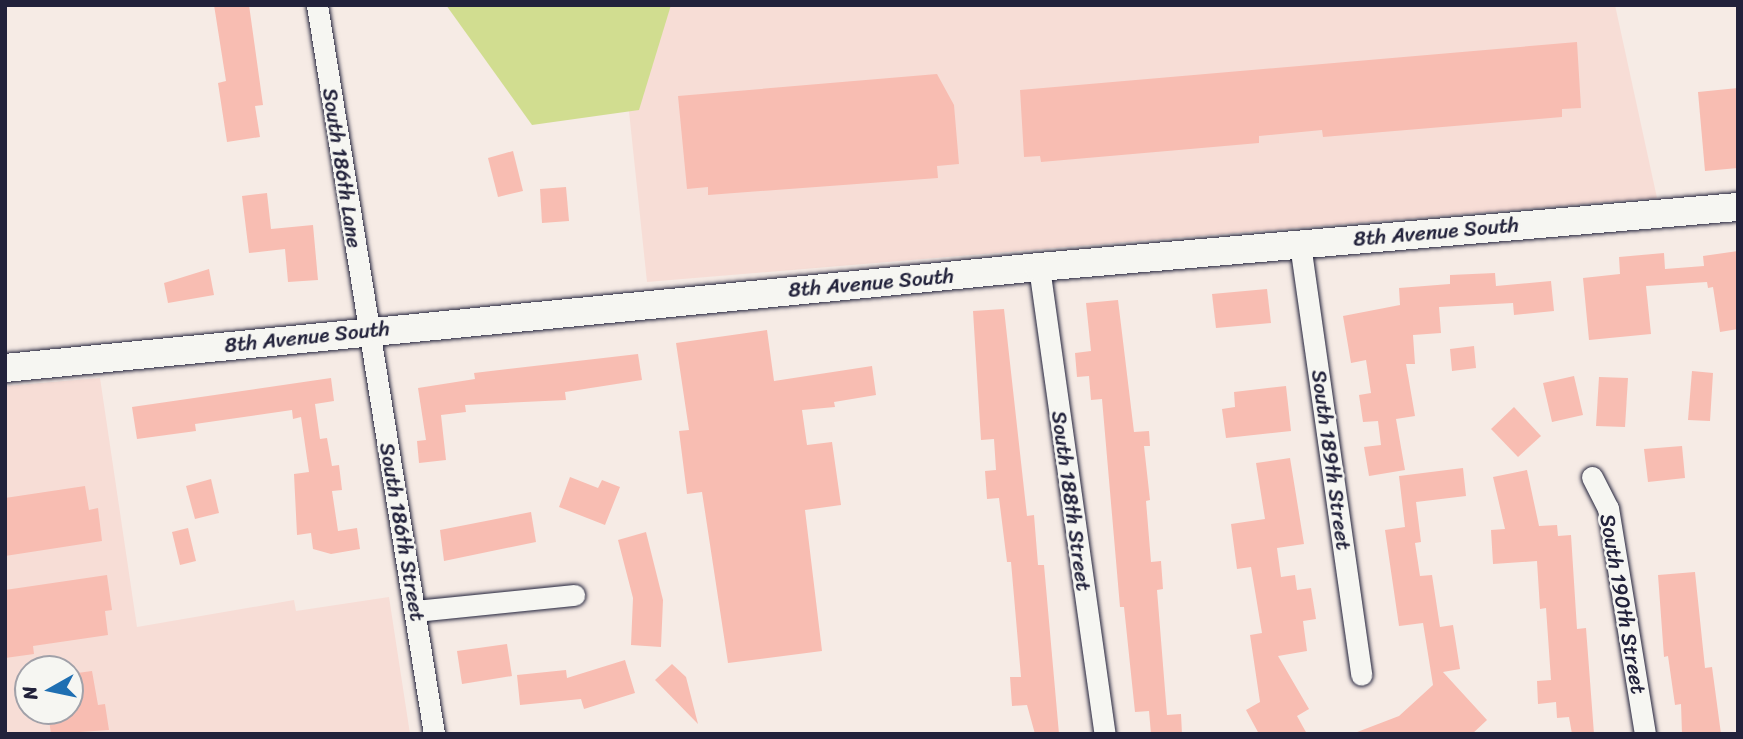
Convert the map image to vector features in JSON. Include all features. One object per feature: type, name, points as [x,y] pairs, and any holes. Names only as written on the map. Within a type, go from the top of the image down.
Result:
[{"type":"street","name":"South 186th Lane","points":[[317,5],[367,330]]},
{"type":"street","name":"8th Avenue South","points":[[5,368],[367,330],[1039,267],[1738,207]]},
{"type":"street","name":"South 189th Street","points":[[1300,244],[1361,675]]},
{"type":"street","name":"South 188th Street","points":[[1039,267],[1105,734]]},
{"type":"street","name":"South 186th Street","points":[[367,330],[416,611],[434,734]]},
{"type":"street","name":"South 190th Street","points":[[1592,477],[1608,508],[1645,734]]},
{"type":"street","points":[[416,611],[574,595]]},
{"type":"shaded area","points":[[643,5],[1615,5],[1657,198],[647,282],[624,64]]},
{"type":"shaded area","points":[[100,378],[137,627],[294,600],[296,611],[389,597],[410,734],[5,734],[5,386]]},
{"type":"green space","points":[[446,5],[671,5],[639,110],[532,125]]},
{"type":"building","points":[[214,5],[249,5],[263,105],[255,106],[260,137],[227,142],[218,83],[226,81]]},
{"type":"building","points":[[1577,42],[1581,108],[1562,109],[1562,117],[1323,137],[1322,130],[1259,136],[1259,143],[1041,162],[1040,156],[1024,157],[1020,90]]},
{"type":"building","points":[[937,74],[954,105],[959,164],[937,166],[938,178],[708,195],[708,187],[687,189],[678,96]]},
{"type":"building","points":[[1738,88],[1738,168],[1705,171],[1698,92]]},
{"type":"building","points":[[513,151],[523,191],[498,197],[488,158]]},
{"type":"building","points":[[566,187],[569,221],[542,223],[540,189]]},
{"type":"building","points":[[267,193],[271,229],[313,225],[318,280],[288,282],[285,249],[249,253],[242,196]]},
{"type":"building","points":[[1738,251],[1738,329],[1720,332],[1713,287],[1708,288],[1707,282],[1646,286],[1651,334],[1589,340],[1583,278],[1620,274],[1619,257],[1664,253],[1665,269],[1704,266],[1703,256]]},
{"type":"building","points":[[209,269],[214,295],[168,303],[164,283]]},
{"type":"building","points":[[1495,273],[1496,286],[1551,281],[1554,311],[1514,315],[1513,303],[1439,307],[1441,333],[1413,335],[1415,364],[1406,364],[1415,416],[1396,419],[1405,470],[1369,476],[1364,447],[1381,445],[1378,421],[1363,422],[1359,395],[1371,393],[1366,360],[1351,363],[1343,316],[1400,305],[1399,288],[1450,284],[1450,275]]},
{"type":"building","points":[[1267,289],[1271,323],[1216,328],[1212,294]]},
{"type":"building","points":[[1118,300],[1134,432],[1149,431],[1150,446],[1144,446],[1150,500],[1146,501],[1151,562],[1161,561],[1163,589],[1157,590],[1167,715],[1181,714],[1182,734],[1151,734],[1149,711],[1135,712],[1124,607],[1120,607],[1102,399],[1091,400],[1089,376],[1077,377],[1075,353],[1091,351],[1086,303]]},
{"type":"building","points":[[1004,309],[1027,516],[1034,515],[1038,565],[1044,565],[1059,734],[1035,734],[1027,705],[1012,706],[1010,677],[1021,677],[1011,562],[1007,562],[999,498],[987,499],[985,471],[996,470],[994,439],[981,440],[973,311]]},
{"type":"building","points":[[767,330],[774,381],[872,366],[876,395],[834,402],[835,407],[802,410],[807,445],[832,442],[841,505],[805,510],[822,651],[728,663],[702,492],[687,494],[679,431],[689,430],[676,343]]},
{"type":"building","points":[[1474,346],[1476,368],[1452,371],[1450,349]]},
{"type":"building","points":[[638,354],[642,380],[565,392],[566,400],[465,405],[466,412],[441,415],[446,460],[419,463],[417,441],[426,440],[418,388],[475,379],[474,373]]},
{"type":"building","points":[[1692,371],[1713,373],[1710,421],[1688,420]]},
{"type":"building","points":[[1574,376],[1583,415],[1552,422],[1543,383]]},
{"type":"building","points":[[1599,377],[1628,378],[1625,427],[1596,426]]},
{"type":"building","points":[[331,378],[334,401],[315,404],[320,439],[327,438],[332,466],[339,465],[342,490],[332,491],[338,531],[357,528],[360,549],[331,554],[313,549],[311,533],[297,535],[294,474],[309,472],[301,417],[293,419],[292,410],[195,424],[196,431],[137,439],[132,407]]},
{"type":"building","points":[[1286,386],[1291,431],[1226,438],[1222,409],[1235,407],[1234,392]]},
{"type":"building","points":[[1514,407],[1541,436],[1518,457],[1491,429]]},
{"type":"building","points":[[1682,446],[1685,478],[1648,482],[1644,449]]},
{"type":"building","points":[[1290,458],[1304,544],[1277,548],[1281,577],[1295,575],[1297,590],[1311,588],[1316,619],[1303,621],[1307,651],[1278,656],[1309,709],[1297,716],[1307,734],[1259,734],[1246,710],[1260,702],[1250,635],[1262,633],[1251,567],[1237,569],[1231,524],[1265,519],[1256,463]]},
{"type":"building","points":[[1463,468],[1466,496],[1416,502],[1421,542],[1415,543],[1420,576],[1432,575],[1440,627],[1453,625],[1460,669],[1443,672],[1487,720],[1472,734],[1352,734],[1399,716],[1433,685],[1423,623],[1399,626],[1385,530],[1405,527],[1399,476]]},
{"type":"building","points":[[1527,470],[1539,526],[1557,525],[1558,536],[1571,535],[1577,629],[1586,628],[1594,734],[1572,734],[1569,717],[1557,718],[1556,702],[1538,704],[1537,681],[1551,680],[1546,608],[1540,609],[1537,561],[1493,564],[1491,530],[1505,529],[1493,477]]},
{"type":"building","points":[[570,477],[598,488],[602,480],[620,487],[605,525],[559,507]]},
{"type":"building","points":[[211,479],[219,513],[195,519],[186,486]]},
{"type":"building","points":[[85,486],[89,510],[98,508],[102,541],[5,556],[5,498]]},
{"type":"building","points":[[531,512],[536,542],[444,561],[440,530]]},
{"type":"building","points":[[188,528],[196,561],[180,565],[172,532]]},
{"type":"building","points":[[646,532],[663,600],[661,647],[631,645],[633,598],[618,540]]},
{"type":"building","points":[[1695,572],[1705,668],[1712,667],[1721,734],[1682,734],[1681,704],[1675,705],[1668,656],[1664,657],[1658,575]]},
{"type":"building","points":[[107,575],[112,610],[105,611],[108,635],[33,646],[34,654],[5,658],[5,590]]},
{"type":"building","points":[[507,644],[512,676],[462,684],[457,651]]},
{"type":"building","points":[[625,660],[635,693],[584,709],[581,699],[520,705],[517,675],[566,670],[567,678]]},
{"type":"building","points":[[672,664],[686,677],[698,724],[655,680]]},
{"type":"building","points":[[92,671],[98,705],[105,704],[109,730],[51,734],[50,725],[84,725],[84,672]]}]
